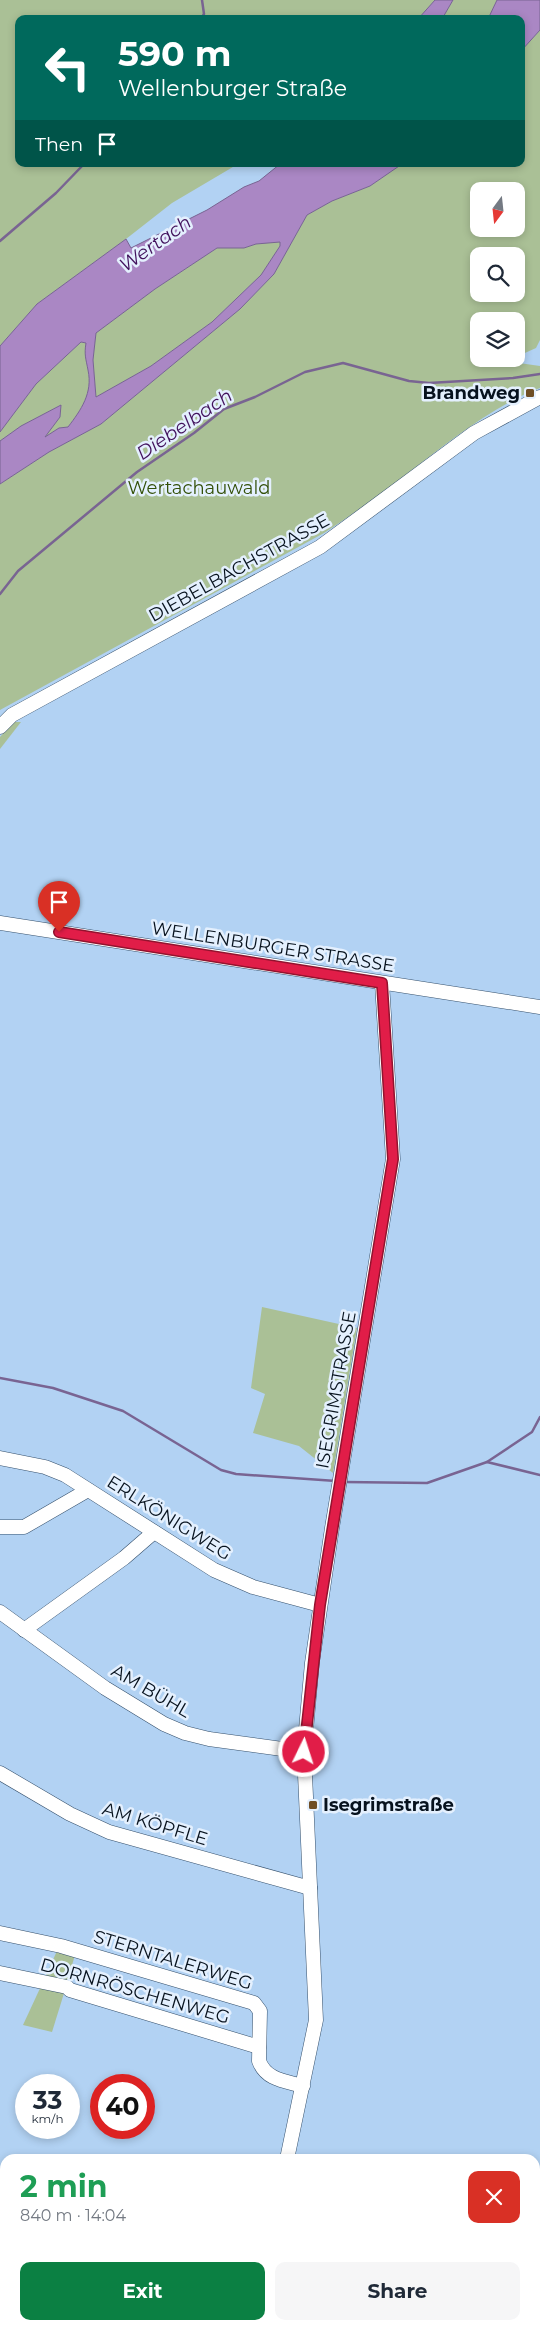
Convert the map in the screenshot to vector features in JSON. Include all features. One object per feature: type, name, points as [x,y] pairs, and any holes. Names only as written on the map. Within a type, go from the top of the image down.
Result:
[{"type":"street","name":"DIEBELBACHSTRASSE","points":[[0,727],[12,714],[320,547],[474,433],[540,397]]},
{"type":"street","name":"WELLENBURGER STRASSE","points":[[0,923],[540,1007]]},
{"type":"street","name":"ISEGRIMSTRASSE","points":[[288,2154],[316,2020],[304,1752],[320,1605],[393,1159],[382,983]]},
{"type":"street","name":"ERLKÖNIGWEG","points":[[0,1458],[45,1467],[65,1475],[191,1557],[226,1576],[253,1588],[320,1605]]},
{"type":"street","points":[[0,1527],[9,1528],[29,1524],[88,1490]]},
{"type":"street","points":[[24,1630],[124,1558],[154,1532]]},
{"type":"street","name":"AM BÜHL","points":[[0,1612],[105,1688],[164,1724],[185,1733],[209,1739],[304,1752]]},
{"type":"street","name":"AM KÖPFLE","points":[[0,1773],[70,1814],[109,1832],[310,1888]]},
{"type":"street","name":"STERNTALERWEG","points":[[0,1933],[69,1949],[254,2003],[260,2011],[259,2061],[265,2072],[278,2079],[303,2086]]},
{"type":"street","name":"DORNRÖSCHENWEG","points":[[0,1973],[67,1987],[78,1993],[259,2048]]},
{"type":"green space","points":[[0,0],[435,0],[422,15],[15,15],[15,167],[233,167],[172,203],[37,304],[0,346]]},
{"type":"green space","points":[[453,0],[497,0],[490,15],[444,15]]},
{"type":"green space","name":"Wertachauwald","points":[[540,30],[540,340],[536,348],[525,353],[525,312],[470,312],[470,367],[525,367],[525,364],[540,366],[540,388],[505,405],[471,426],[324,533],[0,710],[0,484],[49,452],[101,424],[240,309],[274,274],[307,215],[332,201],[370,186],[398,167],[525,167],[525,47]]},
{"type":"green space","points":[[280,241],[280,246],[261,275],[212,322],[151,366],[96,397],[93,360],[96,333],[155,289],[217,248],[244,248],[256,244]]},
{"type":"green space","points":[[81,342],[87,343],[85,353],[89,386],[85,401],[68,427],[59,428],[44,438],[60,417],[61,405],[21,426],[0,441],[0,432],[36,384]]},
{"type":"green space","points":[[13,722],[21,722],[0,749],[0,737]]},
{"type":"green space","points":[[262,1307],[357,1328],[333,1473],[299,1446],[253,1433],[265,1394],[251,1388]]},
{"type":"green space","points":[[57,1951],[75,1955],[67,1982],[45,1977]]},
{"type":"green space","points":[[42,1984],[65,1990],[52,2032],[23,2025]]},
{"type":"water","points":[[435,0],[453,0],[444,15],[422,15]]},
{"type":"water","points":[[497,0],[540,0],[540,30],[525,47],[525,15],[490,15]]},
{"type":"water","name":"Wertach","points":[[276,167],[398,167],[370,186],[332,201],[307,215],[274,274],[240,309],[101,424],[49,452],[0,484],[0,441],[21,426],[61,405],[60,417],[45,437],[59,428],[68,427],[85,401],[89,378],[85,354],[86,343],[81,342],[36,384],[0,432],[0,346],[37,304],[126,239],[131,248],[207,210],[244,187],[259,181]],"holes":[[[280,242],[280,246],[261,275],[212,322],[151,366],[96,397],[93,360],[96,333],[155,289],[217,248],[244,248],[256,244]]]},
{"type":"waterway","points":[[202,0],[203,15]]},
{"type":"waterway","points":[[0,241],[56,193],[81,167]]},
{"type":"waterway","name":"Diebelbach","points":[[0,594],[18,571],[137,472],[194,433],[224,409],[255,397],[305,372],[343,363],[409,381],[429,383],[513,378],[540,374]]},
{"type":"waterway","points":[[0,1378],[53,1388],[123,1411],[221,1470],[236,1474],[336,1481]]},
{"type":"waterway","points":[[487,1462],[532,1432],[540,1417]]},
{"type":"waterway","points":[[344,1482],[427,1483],[487,1462],[540,1475]]},
{"type":"place","name":"Brandweg","points":[[530,393]]},
{"type":"place","name":"Isegrimstraße","points":[[313,1805]]},
{"type":"route","points":[[59,932],[382,983],[393,1159],[320,1605],[312,1663],[304,1752]]}]
